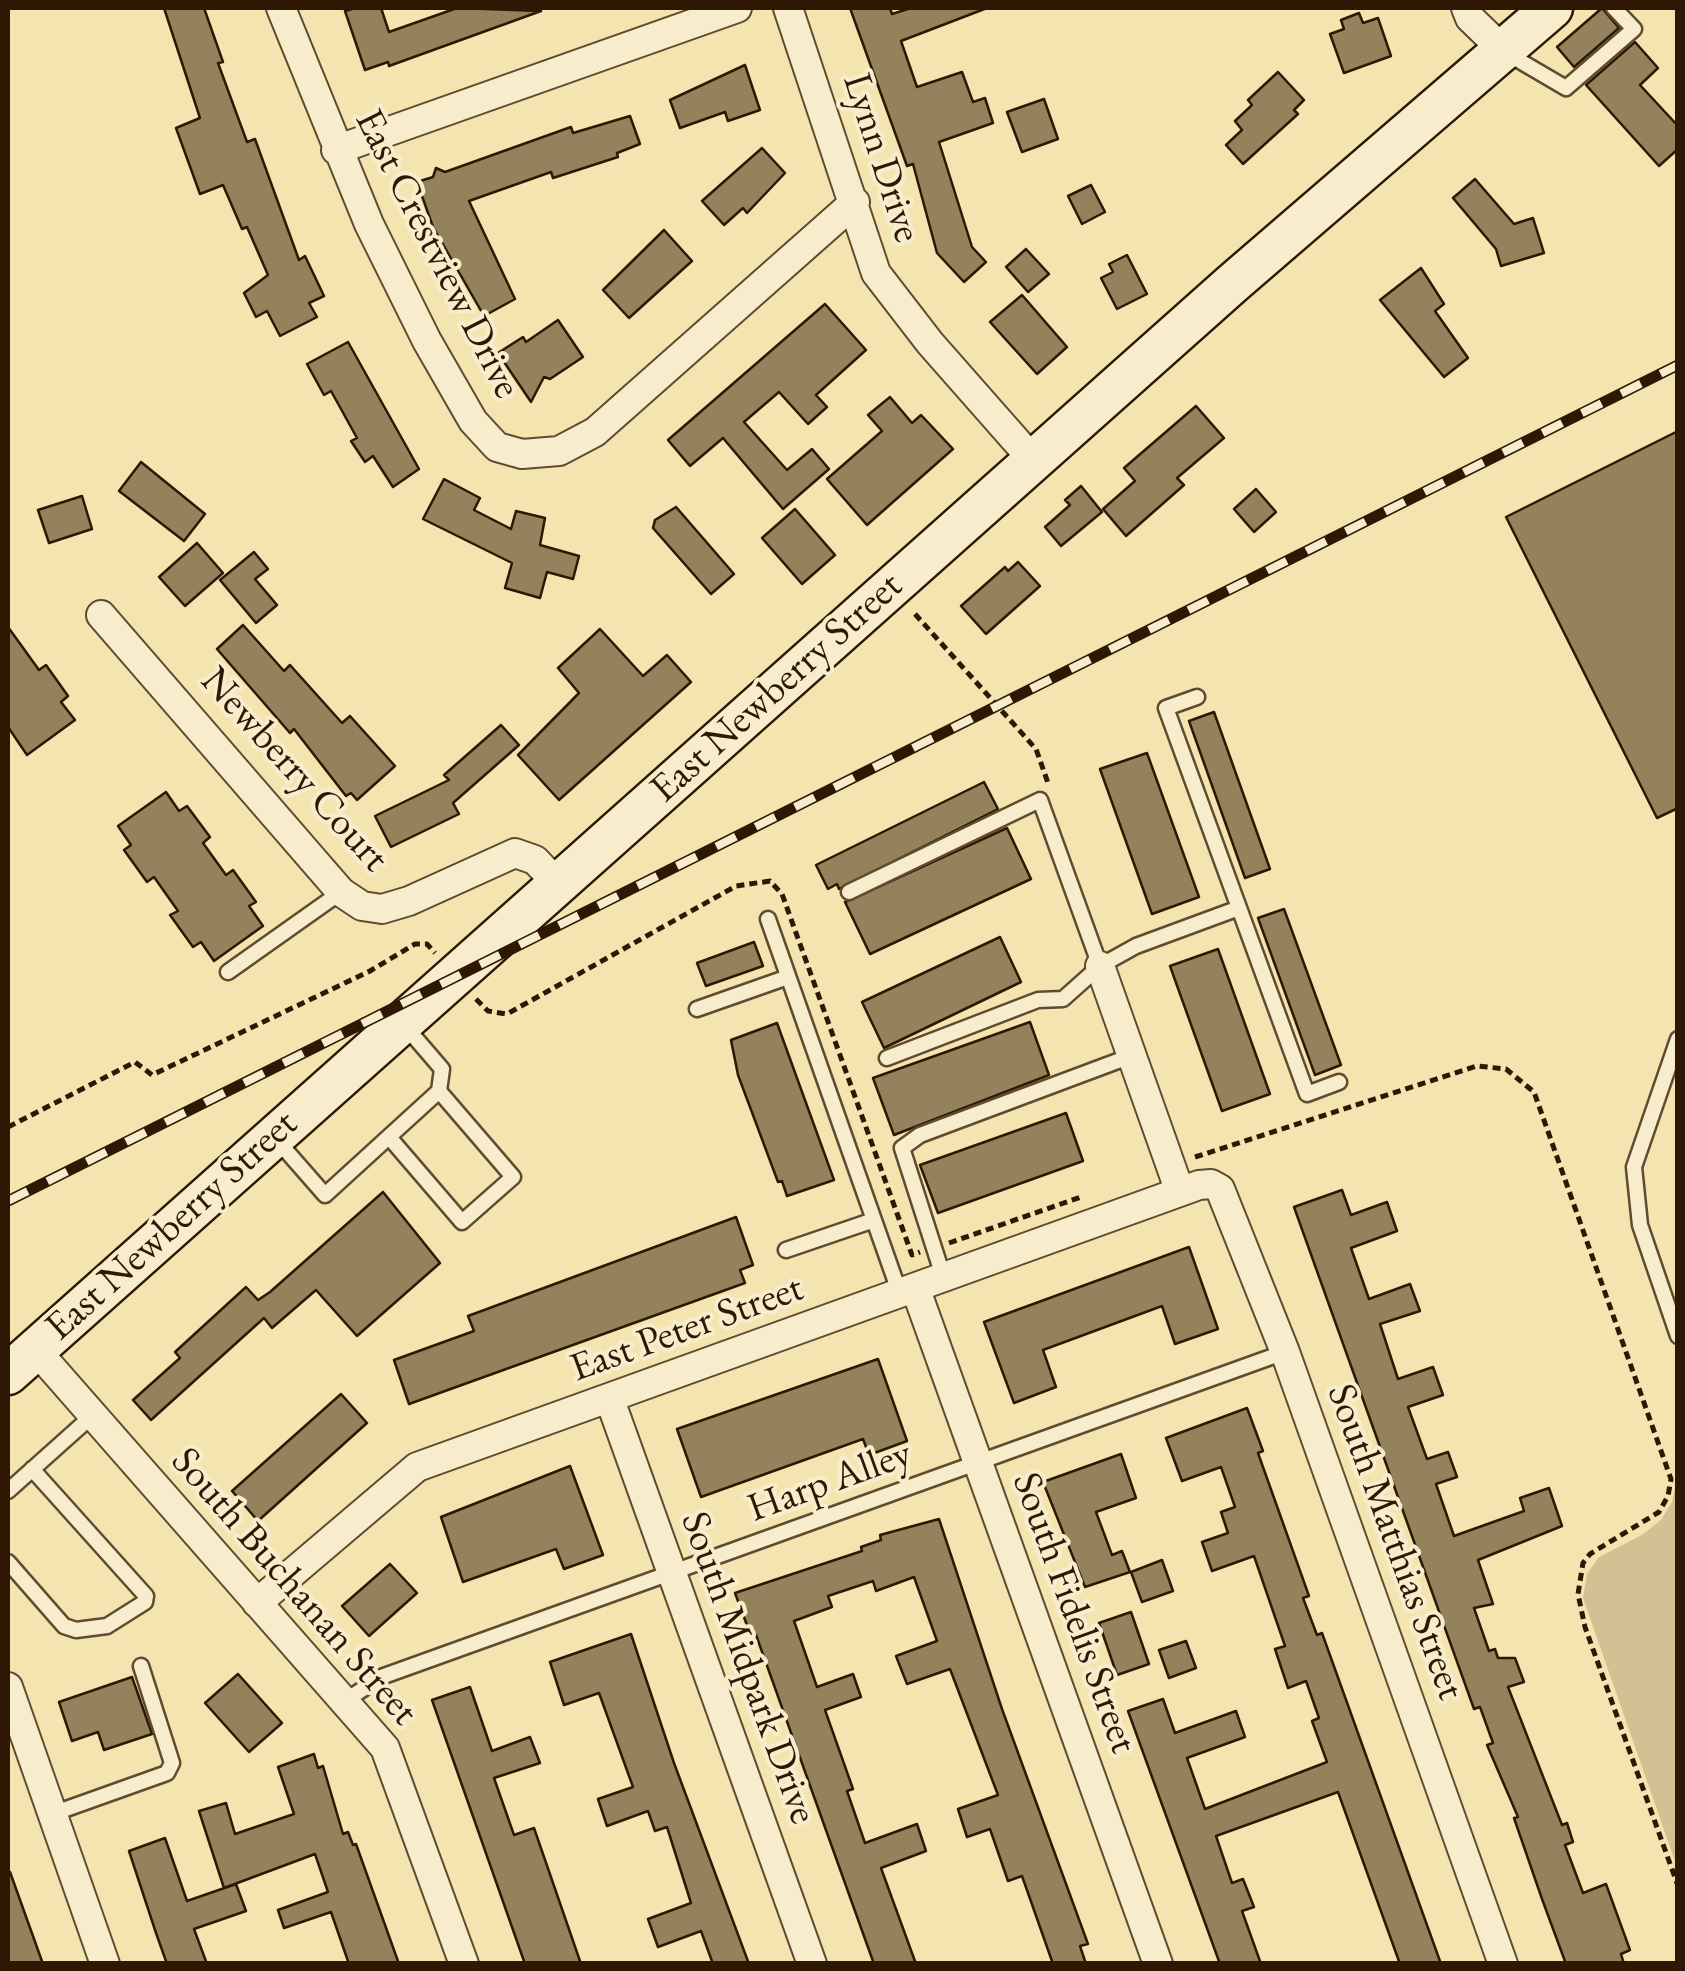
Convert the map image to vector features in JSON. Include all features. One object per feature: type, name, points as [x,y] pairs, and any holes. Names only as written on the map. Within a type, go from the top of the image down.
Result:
[{"type":"main road","name":"East Newberry Street","points":[[21,1361],[1033,460],[1552,8]]},
{"type":"street","name":"East Crestview Drive","points":[[282,8],[336,150],[427,341],[473,421],[497,447],[522,454],[559,451],[594,432],[855,202]]},
{"type":"street","points":[[336,150],[737,8]]},
{"type":"street","name":"Lynn Drive","points":[[788,8],[876,273],[1033,460]]},
{"type":"street","points":[[1466,8],[1470,18],[1503,50]]},
{"type":"street","name":"Newberry Court","points":[[100,615],[342,892],[362,906],[382,909],[515,853],[534,860],[557,883]]},
{"type":"street","points":[[1100,966],[1175,1180]]},
{"type":"street","name":"East Peter Street","points":[[257,1603],[417,1467],[944,1280],[1175,1180]]},
{"type":"street","name":"South Matthias Street","points":[[1175,1180],[1220,1188],[1284,1352],[1503,1964]]},
{"type":"street","name":"South Fidelis Street","points":[[908,1292],[977,1464],[1158,1964]]},
{"type":"street","name":"South Buchanan Street","points":[[21,1361],[92,1415],[385,1748],[398,1774],[464,1964]]},
{"type":"street","name":"South Midpark Drive","points":[[610,1400],[812,1964]]},
{"type":"street","points":[[8,1687],[105,1964]]},
{"type":"lane","points":[[1503,50],[1566,88],[1634,29],[1614,8]]},
{"type":"lane","points":[[1197,697],[1166,708],[1307,1094],[1339,1082]]},
{"type":"lane","points":[[849,892],[1040,800],[1100,966]]},
{"type":"lane","points":[[228,972],[342,892]]},
{"type":"lane","points":[[887,1058],[1038,1000],[1063,999],[1100,966],[1136,946],[1239,908]]},
{"type":"lane","points":[[768,919],[874,1220],[908,1292]]},
{"type":"lane","points":[[697,1009],[788,977]]},
{"type":"lane","points":[[272,1135],[325,1196],[439,1092],[442,1069],[402,1022]]},
{"type":"lane","points":[[1678,1039],[1634,1166],[1640,1225],[1678,1336]]},
{"type":"lane","points":[[944,1280],[902,1148],[920,1134],[1131,1056]]},
{"type":"lane","points":[[389,1137],[462,1222],[513,1177],[439,1092]]},
{"type":"lane","points":[[786,1250],[874,1220]]},
{"type":"lane","name":"Harp Alley","points":[[344,1701],[381,1676],[1284,1352]]},
{"type":"lane","points":[[8,1491],[92,1415]]},
{"type":"lane","points":[[8,1562],[64,1626],[76,1630],[107,1626],[145,1602],[146,1596],[32,1469]]},
{"type":"lane","points":[[52,1814],[167,1773],[172,1764],[141,1666]]},
{"type":"path","points":[[915,614],[1036,750],[1054,801]]},
{"type":"path","points":[[8,1127],[135,1062],[152,1075],[370,972],[415,944],[427,944],[482,1007],[506,1014],[736,886],[770,881],[782,894],[912,1255],[1082,1197]]},
{"type":"path","points":[[1175,1180],[1467,1068],[1506,1070],[1534,1092],[1670,1479],[1668,1496],[1658,1512],[1590,1554],[1583,1563],[1578,1594],[1585,1627],[1678,1886]]},
{"type":"shaded area","points":[[1677,1478],[1677,1867],[1583,1598],[1587,1574],[1599,1557],[1642,1535],[1661,1520],[1672,1502]]},
{"type":"building","points":[[164,8],[204,8],[223,62],[218,63],[247,142],[255,139],[299,260],[305,256],[324,296],[309,303],[317,317],[280,336],[267,311],[256,317],[244,293],[268,275],[247,227],[242,229],[223,185],[200,194],[176,128],[200,118]]},
{"type":"building","points":[[381,8],[389,32],[457,8],[541,11],[389,66],[388,62],[365,70],[345,11]]},
{"type":"building","points":[[850,8],[890,8],[892,14],[911,8],[987,8],[901,41],[917,87],[962,72],[973,102],[985,98],[993,123],[939,142],[972,247],[986,262],[964,282],[937,253],[913,164],[907,166]]},
{"type":"building","points":[[1602,8],[1619,28],[1574,67],[1557,47]]},
{"type":"building","points":[[1359,13],[1363,23],[1378,18],[1391,56],[1344,73],[1330,34],[1344,29],[1341,20]]},
{"type":"building","points":[[1635,42],[1658,68],[1640,85],[1678,126],[1678,149],[1659,166],[1586,85]]},
{"type":"building","points":[[745,65],[760,110],[728,121],[725,112],[680,128],[670,100]]},
{"type":"building","points":[[1278,72],[1304,100],[1294,110],[1298,114],[1243,164],[1226,145],[1242,130],[1235,121],[1252,105],[1248,100]]},
{"type":"building","points":[[1044,99],[1058,139],[1022,152],[1007,112]]},
{"type":"building","points":[[630,116],[640,144],[617,153],[618,157],[553,178],[551,172],[469,201],[515,299],[484,316],[433,227],[417,182],[433,177],[436,168],[445,172],[571,127],[573,133]]},
{"type":"building","points":[[762,148],[785,173],[747,213],[743,208],[724,225],[702,201]]},
{"type":"building","points":[[1475,179],[1514,224],[1533,218],[1544,253],[1501,266],[1496,249],[1453,198]]},
{"type":"building","points":[[1091,185],[1105,212],[1082,224],[1068,196]]},
{"type":"building","points":[[664,230],[692,261],[629,318],[603,290]]},
{"type":"building","points":[[1026,249],[1049,274],[1028,292],[1006,267]]},
{"type":"building","points":[[1127,255],[1147,294],[1117,309],[1101,278],[1113,272],[1109,264]]},
{"type":"building","points":[[1421,268],[1444,304],[1435,311],[1468,358],[1444,377],[1380,300]]},
{"type":"building","points":[[1022,295],[1067,347],[1037,374],[990,322]]},
{"type":"building","points":[[825,304],[866,350],[816,395],[827,407],[808,424],[779,392],[744,422],[787,470],[812,449],[829,469],[783,509],[723,438],[690,466],[668,440]]},
{"type":"building","points":[[558,320],[583,357],[550,379],[544,377],[531,402],[498,353],[523,337],[526,342]]},
{"type":"building","points":[[348,342],[419,469],[393,487],[373,456],[365,462],[351,441],[357,438],[331,391],[324,395],[307,364]]},
{"type":"building","points":[[890,397],[912,423],[921,415],[953,449],[867,525],[827,479],[882,431],[868,415]]},
{"type":"building","points":[[1196,406],[1224,438],[1177,478],[1184,485],[1126,536],[1103,509],[1135,481],[1124,468]]},
{"type":"building","points":[[1678,431],[1678,808],[1657,818],[1506,517]]},
{"type":"building","points":[[141,462],[205,514],[184,541],[119,491]]},
{"type":"building","points":[[444,479],[480,498],[474,510],[511,529],[516,511],[545,518],[540,545],[579,556],[573,579],[547,572],[540,598],[505,588],[512,563],[423,519]]},
{"type":"building","points":[[1081,486],[1102,512],[1061,546],[1045,527],[1070,505],[1065,500]]},
{"type":"building","points":[[1256,489],[1276,512],[1254,532],[1234,509]]},
{"type":"building","points":[[82,496],[92,529],[49,543],[38,510]]},
{"type":"building","points":[[676,507],[734,574],[711,594],[653,528],[655,520]]},
{"type":"building","points":[[795,509],[835,555],[802,584],[762,538]]},
{"type":"building","points":[[197,543],[223,573],[185,606],[159,577]]},
{"type":"building","points":[[254,552],[268,569],[255,579],[277,605],[256,623],[220,580]]},
{"type":"building","points":[[1018,562],[1040,586],[986,634],[961,606],[1005,567],[1008,571]]},
{"type":"building","points":[[243,625],[284,671],[290,665],[342,723],[350,716],[395,766],[357,800],[351,793],[346,796],[294,729],[290,733],[217,649]]},
{"type":"building","points":[[8,627],[39,670],[46,665],[68,696],[61,702],[75,720],[27,755],[8,727]]},
{"type":"building","points":[[600,629],[643,676],[667,655],[691,682],[559,800],[518,755],[579,693],[558,668]]},
{"type":"building","points":[[1214,712],[1270,869],[1245,878],[1189,721]]},
{"type":"building","points":[[501,725],[519,745],[453,803],[459,814],[391,847],[375,816],[449,780],[444,775]]},
{"type":"building","points":[[1147,753],[1199,897],[1152,914],[1100,769]]},
{"type":"building","points":[[984,782],[998,809],[839,889],[837,884],[828,889],[816,865]]},
{"type":"building","points":[[166,792],[179,811],[187,806],[210,837],[203,843],[226,875],[233,870],[256,902],[249,906],[263,926],[214,961],[201,942],[193,947],[170,915],[178,911],[154,877],[147,882],[124,850],[131,845],[118,826]]},
{"type":"building","points":[[1007,828],[1031,879],[870,954],[845,902]]},
{"type":"building","points":[[1284,909],[1341,1065],[1315,1075],[1258,918]]},
{"type":"building","points":[[1000,937],[1021,982],[884,1048],[862,1002]]},
{"type":"building","points":[[754,942],[763,966],[706,986],[697,963]]},
{"type":"building","points":[[1218,949],[1270,1094],[1222,1111],[1170,966]]},
{"type":"building","points":[[1030,1022],[1049,1075],[894,1135],[873,1078]]},
{"type":"building","points":[[777,1023],[834,1180],[787,1196],[782,1181],[778,1182],[738,1075],[731,1040]]},
{"type":"building","points":[[1066,1113],[1083,1161],[938,1213],[920,1165]]},
{"type":"building","points":[[1342,1190],[1351,1215],[1387,1202],[1397,1231],[1351,1248],[1369,1299],[1410,1284],[1420,1311],[1380,1324],[1398,1379],[1433,1367],[1443,1395],[1408,1407],[1427,1459],[1448,1452],[1457,1477],[1436,1484],[1454,1536],[1524,1511],[1520,1498],[1549,1488],[1562,1526],[1478,1560],[1493,1604],[1474,1608],[1489,1651],[1495,1649],[1498,1658],[1515,1658],[1524,1682],[1508,1687],[1562,1825],[1567,1823],[1573,1842],[1565,1845],[1583,1893],[1606,1884],[1630,1950],[1621,1954],[1624,1964],[1566,1964],[1542,1899],[1514,1818],[1518,1817],[1487,1745],[1493,1743],[1480,1707],[1474,1709],[1294,1207]]},
{"type":"building","points":[[383,1192],[440,1263],[357,1336],[316,1290],[272,1328],[264,1318],[151,1420],[133,1400],[180,1358],[175,1352],[246,1287],[258,1300],[270,1292]]},
{"type":"building","points":[[736,1217],[753,1265],[740,1270],[745,1283],[409,1404],[394,1360],[474,1331],[468,1316]]},
{"type":"building","points":[[1189,1247],[1218,1329],[1175,1344],[1162,1306],[1043,1350],[1056,1387],[1014,1403],[984,1322]]},
{"type":"building","points":[[878,1359],[907,1441],[869,1455],[863,1439],[701,1497],[677,1429]]},
{"type":"building","points":[[341,1394],[367,1423],[258,1521],[232,1491]]},
{"type":"building","points":[[1247,1408],[1263,1451],[1258,1453],[1309,1596],[1303,1598],[1317,1635],[1322,1633],[1441,1964],[1400,1964],[1338,1792],[1216,1836],[1232,1883],[1243,1879],[1254,1907],[1242,1911],[1261,1964],[1220,1964],[1128,1711],[1163,1699],[1175,1733],[1236,1711],[1245,1737],[1187,1758],[1205,1809],[1327,1762],[1312,1721],[1319,1718],[1306,1681],[1288,1688],[1275,1649],[1285,1646],[1254,1556],[1212,1571],[1202,1542],[1228,1533],[1221,1512],[1235,1507],[1221,1467],[1182,1481],[1166,1438]]},
{"type":"building","points":[[1121,1454],[1136,1498],[1096,1512],[1112,1555],[1122,1551],[1130,1572],[1085,1587],[1043,1482]]},
{"type":"building","points":[[570,1466],[603,1555],[564,1569],[556,1549],[463,1582],[441,1517]]},
{"type":"building","points":[[939,1519],[1002,1709],[1088,1944],[1080,1946],[1086,1964],[1053,1964],[1022,1876],[1008,1881],[990,1829],[967,1837],[958,1809],[998,1795],[950,1669],[907,1684],[896,1656],[937,1641],[914,1577],[876,1591],[873,1581],[828,1596],[832,1607],[794,1621],[817,1687],[853,1674],[861,1697],[825,1710],[853,1789],[847,1791],[865,1843],[917,1824],[926,1851],[881,1868],[916,1964],[874,1964],[756,1635],[751,1636],[735,1593],[862,1551],[861,1547],[881,1540],[880,1535]]},
{"type":"building","points":[[1162,1560],[1173,1591],[1142,1602],[1131,1572]]},
{"type":"building","points":[[390,1564],[417,1593],[369,1636],[342,1606]]},
{"type":"building","points":[[1131,1612],[1149,1664],[1117,1675],[1099,1623]]},
{"type":"building","points":[[631,1634],[749,1964],[713,1964],[701,1931],[658,1947],[648,1919],[691,1903],[667,1827],[655,1831],[648,1811],[607,1826],[598,1799],[633,1787],[599,1693],[564,1705],[550,1662]]},
{"type":"building","points":[[1186,1641],[1196,1668],[1169,1678],[1159,1650]]},
{"type":"building","points":[[238,1674],[282,1723],[249,1752],[205,1703]]},
{"type":"building","points":[[132,1677],[152,1734],[104,1750],[98,1732],[72,1741],[59,1702]]},
{"type":"building","points":[[470,1687],[492,1751],[530,1737],[540,1763],[494,1778],[514,1835],[534,1828],[581,1964],[525,1964],[432,1700]]},
{"type":"building","points":[[314,1754],[318,1768],[323,1766],[343,1834],[348,1832],[353,1845],[356,1844],[399,1964],[349,1964],[331,1912],[284,1928],[278,1910],[328,1892],[315,1854],[224,1888],[199,1811],[226,1803],[235,1834],[294,1814],[278,1767]]},
{"type":"building","points":[[165,1838],[187,1901],[236,1884],[246,1911],[194,1929],[207,1964],[167,1964],[156,1933],[129,1851]]},
{"type":"building","points":[[10,1872],[43,1964],[8,1964]]},
{"type":"railway","points":[[8,1201],[1678,365]]}]
